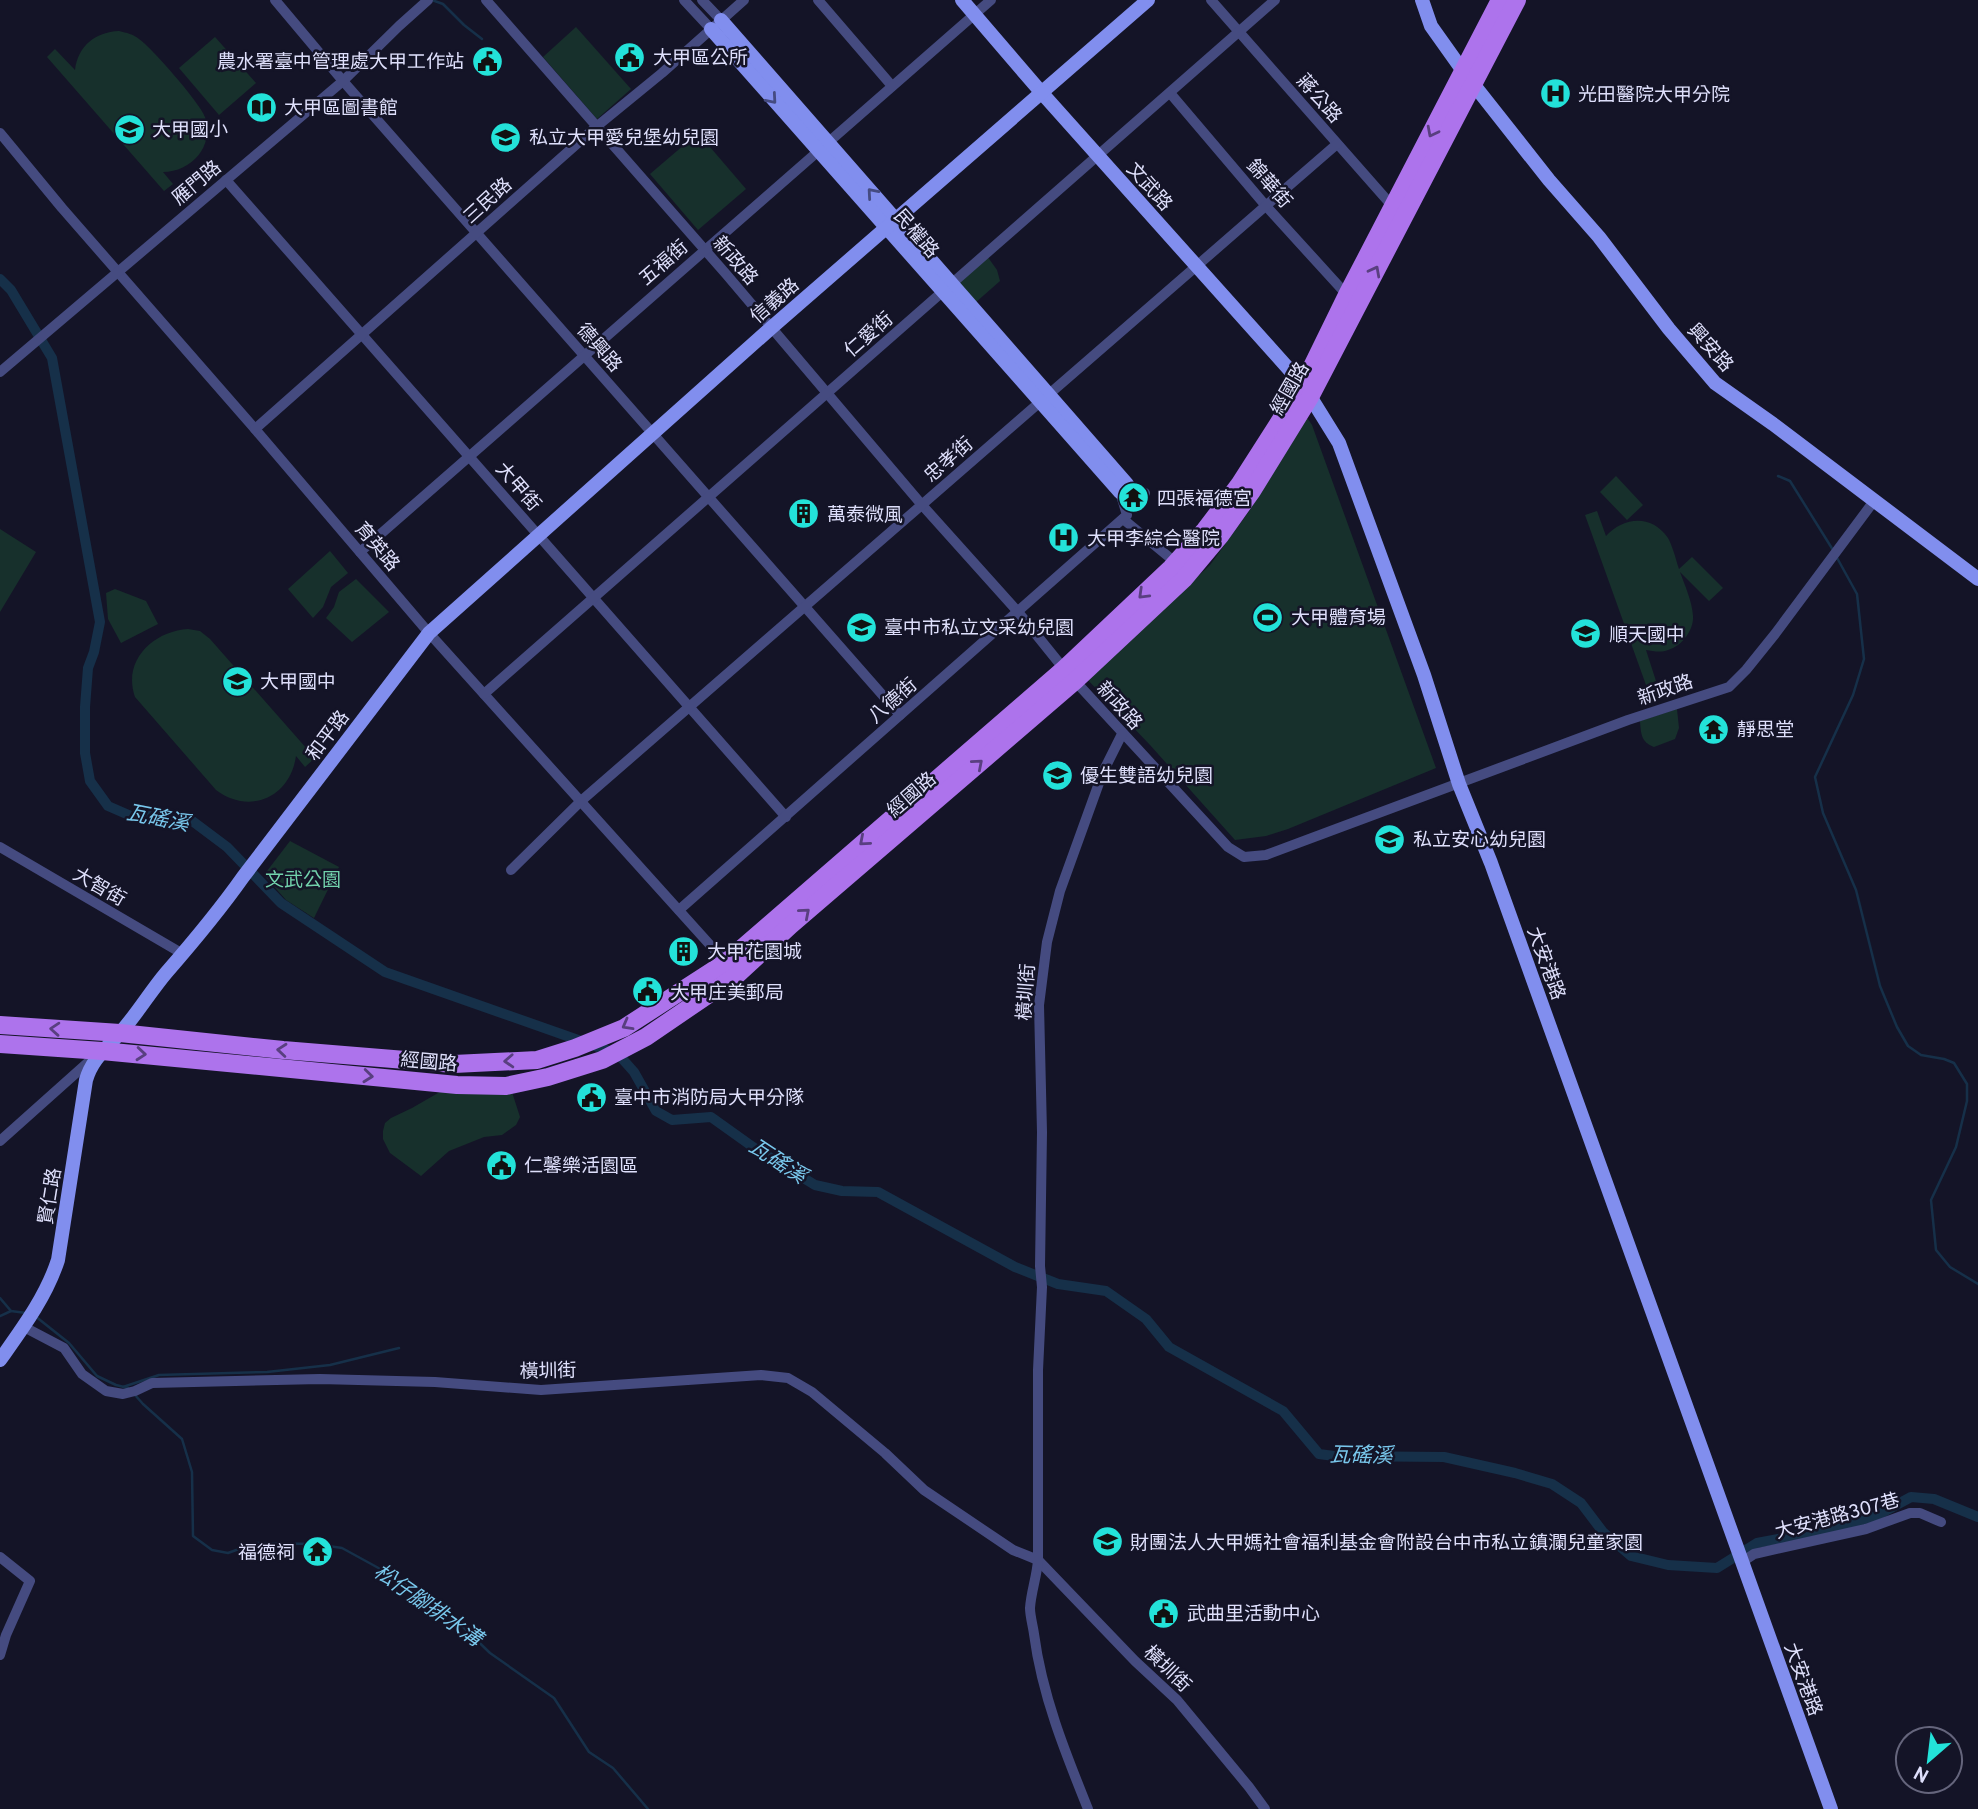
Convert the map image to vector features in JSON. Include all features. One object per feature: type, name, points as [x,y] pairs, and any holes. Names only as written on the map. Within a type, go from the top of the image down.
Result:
[{"type":"main road","name":"經國路","points":[[0,1044],[102,1051],[457,1085],[506,1086],[548,1077],[602,1060],[646,1037],[731,968],[791,925],[1070,675],[1184,579],[1213,545],[1252,491],[1306,391],[1468,76],[1500,0]]},
{"type":"main road","name":"經國路","points":[[1468,76],[1517,0]]},
{"type":"main road","name":"經國路","points":[[1070,675],[1205,530],[1306,391],[1346,295],[1399,210]]},
{"type":"main road","name":"經國路","points":[[0,1025],[120,1033],[283,1051],[454,1064],[537,1060],[575,1048],[630,1025],[731,968]]},
{"type":"street","name":"德興路","points":[[275,0],[900,716]]},
{"type":"street","name":"雁門路","points":[[0,372],[343,81],[428,0]]},
{"type":"street","name":"新政路","points":[[485,0],[1122,734],[1228,847],[1244,858],[1266,855],[1628,720],[1729,687],[1775,634],[1874,501]]},
{"type":"street","name":"民權路","points":[[684,0],[715,25],[1124,488]]},
{"type":"street","name":"民權路","points":[[702,0],[715,25]]},
{"type":"street","name":"三民路","points":[[255,429],[596,127],[744,0]]},
{"type":"street","points":[[818,0],[892,86]]},
{"type":"street","name":"文武路","points":[[962,0],[1306,391]]},
{"type":"street","name":"五福街","points":[[360,552],[991,0]]},
{"type":"street","name":"信義路","points":[[429,633],[890,223],[1148,0]]},
{"type":"street","name":"蔣公路","points":[[1212,0],[1337,144],[1399,210]]},
{"type":"street","name":"仁愛街","points":[[484,694],[1275,0]]},
{"type":"street","name":"興安路","points":[[1422,0],[1432,26],[1468,76],[1549,180],[1599,237],[1669,330],[1715,383],[1978,579]]},
{"type":"street","name":"錦華街","points":[[1170,93],[1346,295]]},
{"type":"street","name":"育英路","points":[[0,133],[429,633],[731,968]]},
{"type":"street","name":"忠孝街","points":[[511,870],[581,801],[1337,144]]},
{"type":"street","name":"大甲街","points":[[226,180],[786,817]]},
{"type":"street","name":"大安港路","points":[[1306,391],[1339,443],[1424,675],[1459,784],[1491,863],[1831,1809]]},
{"type":"street","points":[[1145,493],[1124,488],[1125,517],[1175,562]]},
{"type":"street","name":"八德街","points":[[679,910],[1125,517]]},
{"type":"street","name":"和平路","points":[[183,954],[429,633]]},
{"type":"street","name":"橫圳街","points":[[1038,1560],[1038,1370],[1042,1287],[1039,1005],[1047,942],[1060,891],[1103,772],[1122,734]]},
{"type":"street","name":"大智街","points":[[0,847],[183,954]]},
{"type":"street","points":[[120,1033],[183,954]]},
{"type":"street","name":"賢仁路","points":[[0,1360],[33,1311],[58,1260],[86,1080],[93,1063],[120,1033]]},
{"type":"street","points":[[0,1141],[102,1051]]},
{"type":"street","name":"橫圳街","points":[[24,1326],[64,1348],[82,1374],[106,1391],[123,1394],[152,1383],[320,1378],[435,1382],[541,1390],[761,1376],[788,1378],[812,1391],[925,1490],[1013,1550],[1038,1560],[1135,1661],[1177,1700],[1265,1809]]},
{"type":"street","name":"大安港路307巷","points":[[1740,1555],[1866,1529],[1910,1513],[1920,1513],[1941,1522]]},
{"type":"street","points":[[0,1557],[30,1581],[0,1655]]},
{"type":"street","points":[[1038,1560],[1030,1607],[1036,1655],[1062,1743],[1087,1809]]},
{"type":"green space","points":[[576,27],[631,89],[597,119],[543,57]]},
{"type":"green space","points":[[119,31],[137,37],[154,53],[186,89],[205,117],[207,138],[203,147],[191,162],[183,167],[163,172],[173,184],[164,191],[47,57],[55,49],[75,70],[80,54],[89,42],[102,34]]},
{"type":"green space","points":[[215,37],[256,83],[219,115],[179,68]]},
{"type":"green space","points":[[698,133],[746,189],[698,230],[650,174]]},
{"type":"green space","points":[[987,256],[997,270],[1000,281],[975,303],[957,282]]},
{"type":"green space","name":"大甲體育場","points":[[1303,418],[1308,419],[1312,425],[1436,768],[1288,829],[1266,836],[1235,840],[1085,677],[1210,565],[1250,510]]},
{"type":"green space","points":[[1616,476],[1643,505],[1627,520],[1600,492]]},
{"type":"green space","points":[[1597,511],[1606,536],[1629,522],[1654,525],[1668,538],[1679,569],[1692,557],[1723,588],[1709,601],[1680,572],[1691,605],[1693,621],[1689,632],[1673,648],[1657,652],[1646,650],[1656,681],[1646,685],[1585,515]]},
{"type":"green space","points":[[0,529],[36,552],[0,612]]},
{"type":"green space","points":[[330,551],[348,573],[331,587],[323,607],[313,618],[288,589]]},
{"type":"green space","points":[[356,579],[389,612],[352,642],[326,618],[334,607],[339,592]]},
{"type":"green space","points":[[115,589],[146,601],[158,624],[121,643],[108,619],[106,593]]},
{"type":"green space","points":[[188,629],[200,631],[210,639],[315,758],[305,767],[296,756],[286,783],[266,798],[242,801],[216,790],[135,697],[133,671],[144,650],[164,635]]},
{"type":"green space","points":[[1677,709],[1679,728],[1675,739],[1654,747],[1646,743],[1641,734],[1640,721]]},
{"type":"green space","name":"文武公園","points":[[290,841],[339,867],[314,918],[286,900],[264,875]]},
{"type":"green space","points":[[445,1089],[512,1092],[520,1117],[516,1125],[502,1135],[484,1137],[449,1151],[421,1176],[390,1153],[383,1139],[385,1123]]},
{"type":"waterway","points":[[432,0],[443,4],[482,39]]},
{"type":"waterway","name":"瓦磘溪","points":[[0,279],[11,290],[52,358],[100,622],[88,668],[85,753],[90,781],[108,806],[131,816],[156,815],[191,820],[227,847],[281,903],[385,972],[618,1054],[634,1072],[656,1111],[672,1120],[711,1117],[753,1147],[815,1185],[842,1191],[878,1192],[1015,1267],[1058,1284],[1106,1291],[1146,1319],[1169,1347],[1283,1411],[1319,1454],[1444,1457],[1552,1484],[1581,1503],[1603,1532],[1631,1556],[1668,1565],[1717,1568],[1757,1543],[1826,1530],[1876,1516],[1911,1497],[1934,1499],[1978,1517]]},
{"type":"waterway","points":[[1778,476],[1790,481],[1833,550]]},
{"type":"waterway","points":[[1836,556],[1857,594],[1864,659],[1853,695],[1815,777],[1823,813],[1856,890],[1880,986],[1897,1027],[1908,1046],[1921,1055],[1954,1063],[1967,1084],[1967,1101],[1956,1147],[1931,1200],[1936,1250],[1950,1267],[1978,1284]]},
{"type":"waterway","points":[[0,1298],[11,1311],[26,1313]]},
{"type":"waterway","points":[[0,1316],[11,1311]]},
{"type":"waterway","points":[[35,1316],[69,1343],[97,1376],[128,1388]]},
{"type":"waterway","points":[[123,1387],[159,1375],[267,1372],[330,1365],[399,1348]]},
{"type":"waterway","name":"松仔腳排水溝","points":[[135,1395],[182,1439],[192,1472],[193,1536],[212,1550],[228,1553],[256,1543],[315,1544],[342,1548],[404,1582],[440,1612],[457,1621],[490,1653],[554,1698],[589,1752],[613,1768],[648,1809]]},
{"type":"place","name":"大甲區公所","points":[[630,57]]},
{"type":"place","name":"農水署臺中管理處大甲工作站","points":[[487,61]]},
{"type":"place","name":"光田醫院大甲分院","points":[[1555,94]]},
{"type":"place","name":"大甲區圖書館","points":[[261,107]]},
{"type":"place","name":"大甲國小","points":[[129,129]]},
{"type":"place","name":"私立大甲愛兒堡幼兒園","points":[[506,137]]},
{"type":"place","name":"四張福德宮","points":[[1134,498]]},
{"type":"place","name":"萬泰微風","points":[[804,514]]},
{"type":"place","name":"大甲李綜合醫院","points":[[1064,538]]},
{"type":"place","name":"大甲體育場","points":[[1268,617]]},
{"type":"place","name":"臺中市私立文采幼兒園","points":[[861,627]]},
{"type":"place","name":"順天國中","points":[[1586,634]]},
{"type":"place","name":"大甲國中","points":[[237,681]]},
{"type":"place","name":"靜思堂","points":[[1714,729]]},
{"type":"place","name":"優生雙語幼兒園","points":[[1057,775]]},
{"type":"place","name":"私立安心幼兒園","points":[[1390,839]]},
{"type":"place","name":"大甲花園城","points":[[684,951]]},
{"type":"place","name":"大甲庄美郵局","points":[[647,992]]},
{"type":"place","name":"臺中市消防局大甲分隊","points":[[591,1097]]},
{"type":"place","name":"仁馨樂活園區","points":[[501,1165]]},
{"type":"place","name":"財團法人大甲媽社會福利基金會附設台中市私立鎮瀾兒童家園","points":[[1107,1542]]},
{"type":"place","name":"福德祠","points":[[318,1552]]},
{"type":"place","name":"武曲里活動中心","points":[[1164,1613]]}]
